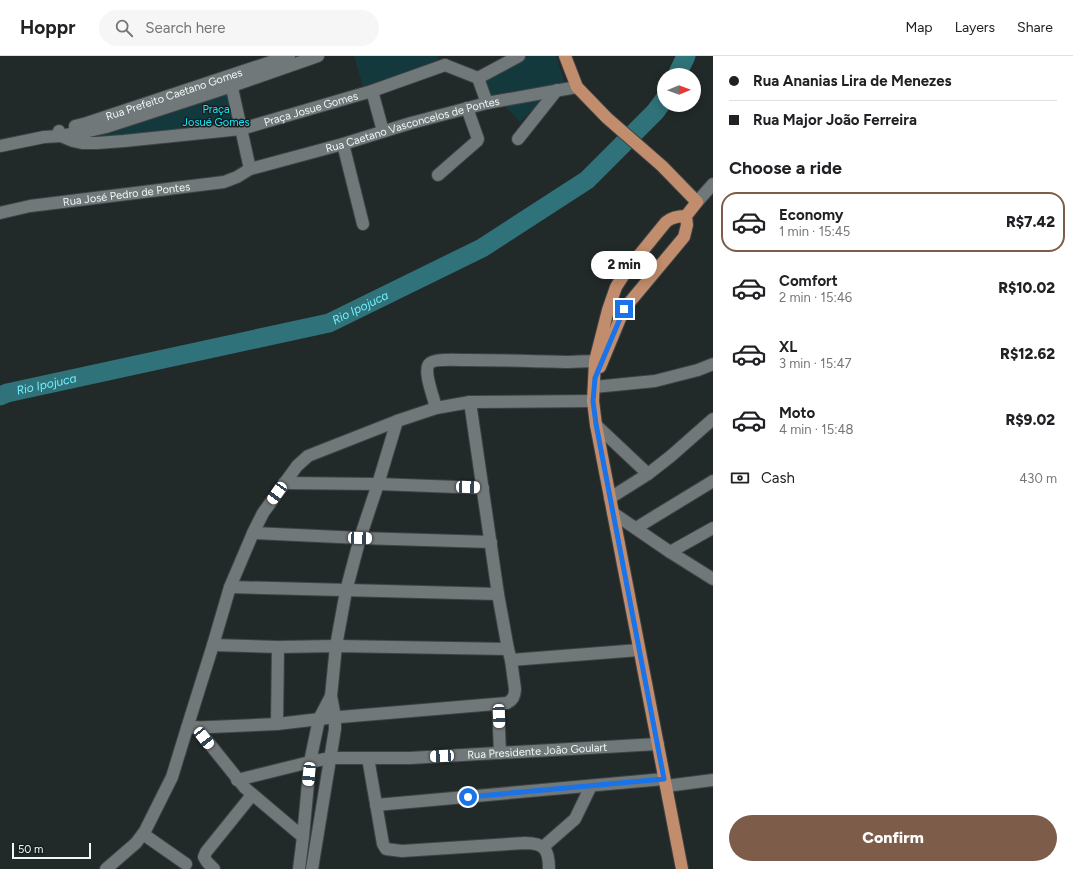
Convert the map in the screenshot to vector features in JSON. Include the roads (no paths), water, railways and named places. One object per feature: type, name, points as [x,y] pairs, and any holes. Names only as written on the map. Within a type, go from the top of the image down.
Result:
[{"type":"main road","points":[[565,56],[577,87],[607,118],[662,166],[697,202],[686,216],[687,225],[684,237],[624,309],[599,361]]},
{"type":"main road","points":[[682,869],[610,498],[593,401],[594,382],[608,310],[616,287],[627,270],[666,222],[678,216],[686,216]]},
{"type":"main road","points":[[639,255],[658,268]]},
{"type":"street","name":"Rua Prefeito Caetano Gomes","points":[[0,146],[60,133],[87,123],[121,117],[294,59],[318,56]]},
{"type":"street","points":[[478,78],[519,56]]},
{"type":"street","points":[[443,61],[478,78],[488,103]]},
{"type":"street","name":"Praça Josue Gomes","points":[[60,133],[73,141],[82,143],[124,141],[241,129],[372,91],[443,61]]},
{"type":"street","points":[[231,81],[250,169]]},
{"type":"street","name":"Rua Caetano Vasconcelos de Pontes","points":[[250,169],[467,108],[577,87]]},
{"type":"street","points":[[518,139],[557,90]]},
{"type":"street","points":[[372,91],[383,132]]},
{"type":"street","points":[[438,175],[478,139],[467,108]]},
{"type":"street","points":[[121,117],[124,141]]},
{"type":"street","points":[[343,144],[363,224]]},
{"type":"street","name":"Rua José Pedro de Pontes","points":[[0,213],[30,206],[224,182],[237,177],[250,169]]},
{"type":"street","points":[[697,202],[713,184]]},
{"type":"street","points":[[436,408],[427,369],[428,364],[431,361],[599,361]]},
{"type":"street","points":[[594,382],[655,381],[698,370],[713,364]]},
{"type":"street","points":[[106,869],[139,838],[172,777],[191,727],[230,587],[263,513],[297,466],[308,456],[397,421],[436,408],[470,402],[593,401]]},
{"type":"street","points":[[191,727],[277,724],[336,717],[498,704],[511,701],[515,694],[498,594],[470,402]]},
{"type":"street","points":[[610,498],[648,474],[713,419]]},
{"type":"street","points":[[312,869],[335,730],[336,717],[331,696],[336,646],[346,591],[360,538],[397,421]]},
{"type":"street","points":[[596,424],[648,474]]},
{"type":"street","points":[[636,528],[713,481]]},
{"type":"street","points":[[284,483],[378,484],[483,488]]},
{"type":"street","points":[[613,513],[713,579]]},
{"type":"street","points":[[670,552],[713,528]]},
{"type":"street","points":[[253,533],[491,542]]},
{"type":"street","points":[[230,587],[498,594]]},
{"type":"street","points":[[213,645],[278,647],[336,646],[509,655],[639,650]]},
{"type":"street","points":[[277,724],[278,647]]},
{"type":"street","points":[[298,869],[303,837],[310,762],[319,719],[331,696]]},
{"type":"street","points":[[498,704],[500,753]]},
{"type":"street","points":[[191,727],[252,795],[303,837]]},
{"type":"street","name":"Rua Presidente João Goulart","points":[[237,780],[330,758],[410,758],[658,744]]},
{"type":"street","points":[[368,758],[383,844],[386,849],[402,851],[536,843],[543,847],[546,852],[549,859],[549,869]]},
{"type":"street","points":[[376,805],[591,786],[713,780]]},
{"type":"street","points":[[543,847],[575,819],[591,786]]},
{"type":"street","points":[[214,869],[204,857],[206,852],[252,795]]},
{"type":"street","points":[[139,838],[186,864]]},
{"type":"waterway","name":"Rio Ipojuca","points":[[680,68],[686,56]]},
{"type":"waterway","name":"Rio Ipojuca","points":[[0,396],[7,393],[329,323],[482,248],[587,180],[657,109]]},
{"type":"park label","name":"Praça Josué Gomes","points":[[216,115]]}]
